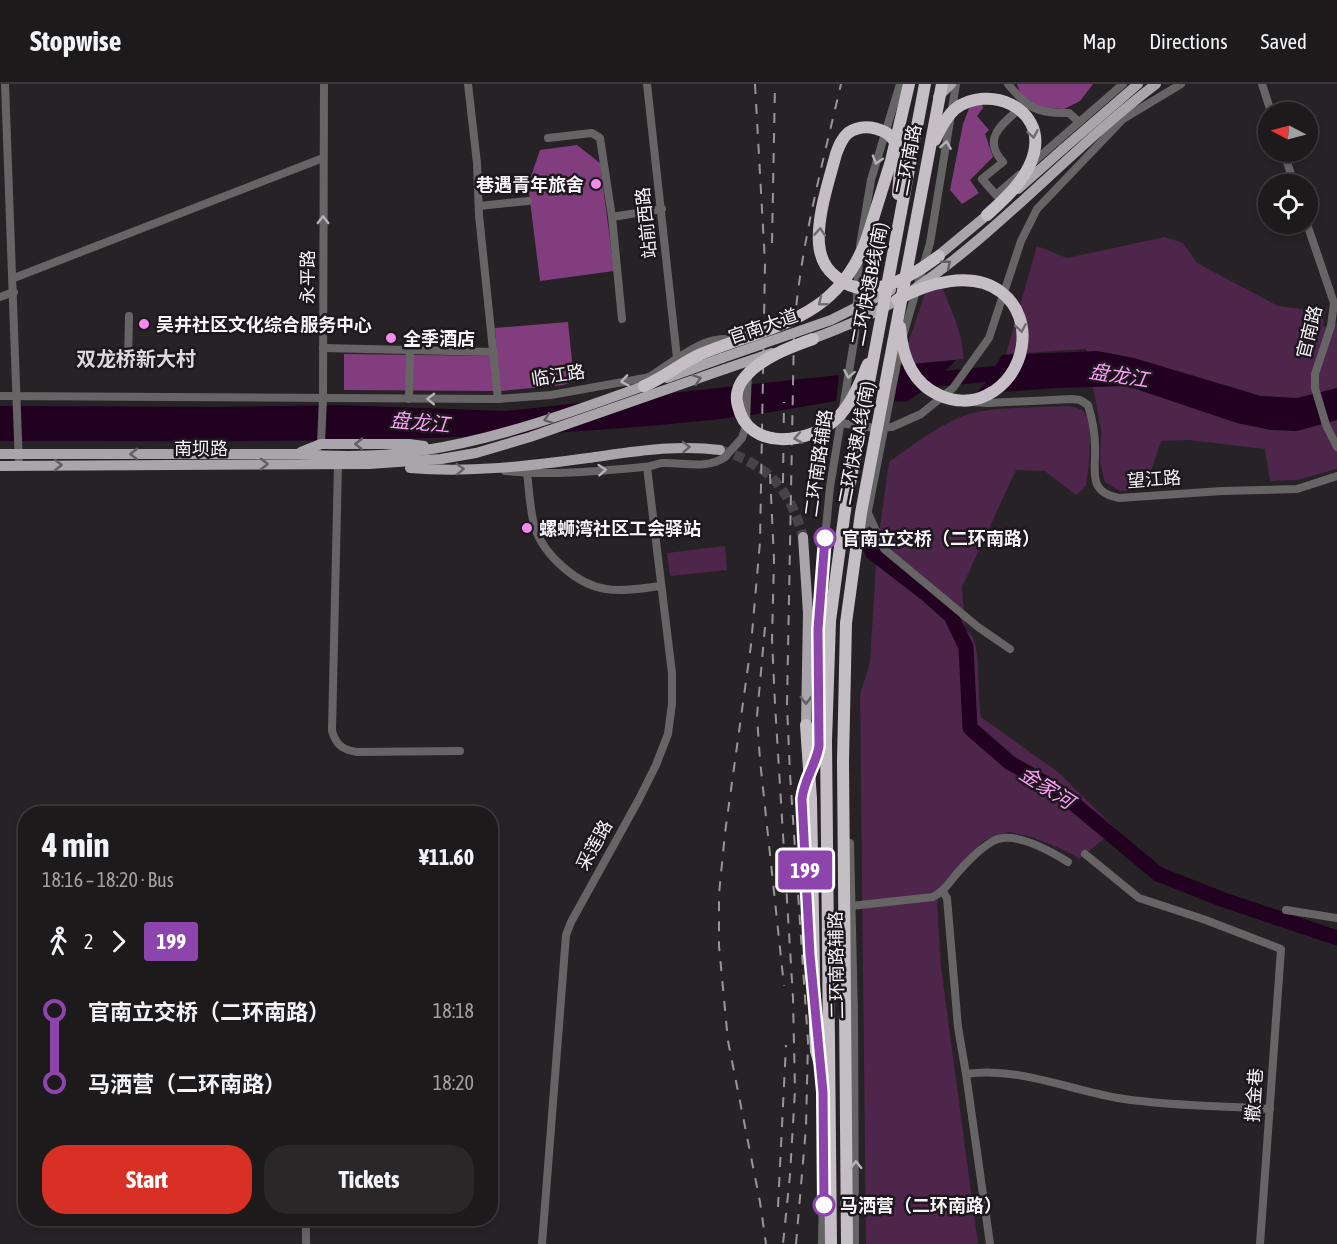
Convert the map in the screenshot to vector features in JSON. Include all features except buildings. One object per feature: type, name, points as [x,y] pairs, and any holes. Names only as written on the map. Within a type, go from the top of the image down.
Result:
[{"type":"highway","points":[[644,386],[699,355],[802,316],[822,303],[836,290],[855,266],[864,248],[889,169],[909,84]]},
{"type":"highway","name":"二环快速B线(南)","points":[[832,1244],[826,741],[828,643],[839,546],[926,84]]},
{"type":"highway","name":"二环快速A线(南)","points":[[846,1244],[844,644],[853,560],[940,84]]},
{"type":"highway","points":[[922,191],[934,143],[946,119],[956,108],[967,100],[981,96],[995,96],[1010,100],[1022,109],[1031,121],[1035,137],[1034,153],[1027,170],[1014,188],[987,215]]},
{"type":"highway","points":[[891,264],[898,200],[898,149],[893,139],[886,133],[876,129],[860,128],[851,132],[841,142],[826,196],[819,236],[821,253],[827,268],[846,283],[863,288],[876,288],[902,279],[939,256]]},
{"type":"highway","points":[[813,339],[785,350],[758,366],[740,385],[736,399],[740,413],[745,422],[759,434],[779,439],[796,439],[820,431],[834,421],[852,399],[868,364],[885,308],[899,299],[903,296],[907,294],[954,281],[976,282],[995,288],[1016,309],[1022,333],[1020,357],[1010,378],[993,392],[974,400],[952,399],[928,389],[912,372],[903,348],[900,318],[901,302],[902,296],[903,290]]},
{"type":"highway","points":[[807,725],[811,799],[814,1032],[816,1051],[828,1093],[830,1116]]},
{"type":"main road","name":"二环南路","points":[[832,1244],[829,666],[838,569],[874,428],[926,84]]},
{"type":"main road","name":"二环南路","points":[[846,1244],[841,666],[849,570],[940,84]]},
{"type":"main road","points":[[936,100],[951,84]]},
{"type":"main road","name":"官南大道","points":[[334,460],[438,448],[519,429],[842,315],[896,287],[939,256],[1138,84]]},
{"type":"main road","name":"官南大道","points":[[401,463],[476,453],[530,437],[813,339],[885,308],[958,256],[1156,84]]},
{"type":"main road","points":[[298,454],[321,442],[409,444],[438,448]]},
{"type":"main road","points":[[334,460],[427,469],[481,468],[560,462],[680,447],[701,447],[723,453]]},
{"type":"main road","name":"南坝路","points":[[0,454],[19,448],[298,454],[334,460]]},
{"type":"main road","name":"南坝路","points":[[0,466],[334,460],[401,463]]},
{"type":"main road","points":[[804,537],[808,602],[807,725]]},
{"type":"street","points":[[5,84],[20,466]]},
{"type":"street","name":"永平路","points":[[321,442],[324,84]]},
{"type":"street","points":[[468,84],[498,399]]},
{"type":"street","name":"站前西路","points":[[647,84],[677,358]]},
{"type":"street","name":"二环南路辅路","points":[[822,1244],[823,1092],[810,955],[802,813],[803,789],[815,764],[819,746],[818,629],[821,580],[830,488],[855,335],[861,243],[876,164],[892,117],[900,84]]},
{"type":"street","name":"二环南路辅路","points":[[855,1244],[848,738],[849,654],[856,579],[868,508],[874,428],[930,243],[956,84]]},
{"type":"street","points":[[1008,84],[1018,98],[1026,104],[1043,112],[1069,113],[1079,123]]},
{"type":"street","points":[[1026,104],[995,132],[994,147],[997,156],[1003,162],[982,179],[996,195],[1123,84]]},
{"type":"street","points":[[1144,84],[1152,100]]},
{"type":"street","points":[[840,423],[874,428],[913,418],[943,397],[972,363],[988,338],[1021,242],[1037,209],[1123,119],[1181,84]]},
{"type":"street","points":[[1262,84],[1268,102]]},
{"type":"street","points":[[548,138],[591,133],[600,138],[612,217],[622,319]]},
{"type":"street","points":[[14,278],[323,158]]},
{"type":"street","points":[[479,206],[528,201]]},
{"type":"street","points":[[612,217],[662,209]]},
{"type":"street","name":"官南路","points":[[1310,234],[1334,303],[1331,326],[1315,374],[1315,388],[1326,426],[1337,447]]},
{"type":"street","points":[[0,297],[14,292]]},
{"type":"street","points":[[128,361],[129,316]]},
{"type":"street","name":"临江路","points":[[0,396],[323,401],[498,399],[551,395],[645,378],[698,346],[718,339],[728,339],[741,345],[746,351],[749,381],[745,433],[723,453]]},
{"type":"street","points":[[323,348],[494,352]]},
{"type":"street","points":[[409,399],[410,350]]},
{"type":"street","name":"望江路","points":[[943,397],[987,403],[1080,400],[1088,405],[1091,416],[1095,446],[1094,476],[1097,487],[1108,496],[1119,498],[1297,489],[1337,476]]},
{"type":"street","points":[[481,468],[527,472],[647,467],[660,464],[705,464],[719,461],[723,453]]},
{"type":"street","points":[[334,460],[332,731],[334,739],[342,748],[357,752],[460,751]]},
{"type":"street","name":"采莲路","points":[[542,1244],[566,935],[638,801],[668,735],[672,704],[672,673],[647,467]]},
{"type":"street","points":[[527,472],[535,528],[556,563],[591,586],[606,590],[661,586]]},
{"type":"street","points":[[868,508],[869,518],[884,549],[978,627],[1010,649]]},
{"type":"street","points":[[851,906],[933,897],[943,892],[966,862],[993,841],[1002,838],[1047,849],[1068,862]]},
{"type":"street","name":"撒金巷","points":[[1085,854],[1139,898],[1203,919],[1281,949],[1260,1244]]},
{"type":"street","points":[[943,892],[947,898],[958,1027],[990,1244]]},
{"type":"street","points":[[1286,910],[1337,918]]},
{"type":"street","points":[[966,1074],[997,1071],[1122,1098],[1169,1104],[1270,1109]]},
{"type":"street","points":[[306,1226],[306,1244]]},
{"type":"shaded area","points":[[1017,84],[1093,84],[1080,101],[1064,109],[1040,108],[1022,98]]},
{"type":"shaded area","points":[[982,103],[983,108],[977,116],[989,130],[985,134],[993,157],[970,180],[979,193],[962,204],[950,190],[963,124],[970,106]]},
{"type":"shaded area","points":[[577,145],[600,163],[614,271],[540,281],[528,185],[540,150]]},
{"type":"shaded area","points":[[1165,237],[1183,243],[1197,263],[1278,306],[1302,309],[1326,308],[1322,327],[1337,323],[1337,469],[1297,480],[1270,481],[1265,449],[1188,440],[1161,441],[1145,489],[1120,491],[1105,482],[1100,462],[1101,431],[1086,349],[1006,354],[1037,246],[1067,258]]},
{"type":"shaded area","points":[[931,275],[938,277],[954,317],[961,339],[963,359],[901,365]]},
{"type":"shaded area","points":[[568,322],[574,381],[563,385],[501,391],[344,390],[344,354],[497,356],[495,328]]},
{"type":"shaded area","points":[[1069,406],[1082,410],[1089,424],[1090,446],[1086,486],[1076,495],[1045,471],[1016,470],[962,587],[965,629],[972,636],[977,652],[981,717],[1058,772],[1116,829],[1079,859],[1032,837],[1008,832],[983,841],[940,887],[937,904],[941,967],[978,1244],[866,1244],[860,695],[870,662],[877,549],[889,462],[934,431],[963,416],[1001,409]]},
{"type":"shaded area","points":[[725,546],[727,570],[670,576],[667,553]]},
{"type":"water","points":[[1097,351],[1134,358],[1261,396],[1297,398],[1337,388],[1337,420],[1297,431],[1271,430],[1237,423],[1127,386],[976,394],[1002,355]]},
{"type":"water","points":[[956,360],[935,384],[922,394],[908,401],[894,402],[901,365]]},
{"type":"water","points":[[839,375],[836,401],[726,418],[622,428],[534,434],[356,440],[0,441],[0,406],[338,405],[506,411]]},
{"type":"pier","points":[[956,360],[959,362],[936,386],[920,398],[908,401],[933,384]]},
{"type":"waterway","name":"盘龙江","points":[[897,383],[1011,372]]},
{"type":"waterway","name":"金家河","points":[[866,536],[872,552],[951,616],[966,647],[970,728],[1009,762],[1061,793],[1158,874],[1224,900],[1337,938]]},
{"type":"tunnel","points":[[720,450],[751,463],[775,481],[791,505],[803,537]]},
{"type":"railway","points":[[755,84],[765,263],[760,542],[751,645],[725,833],[719,894],[719,946],[728,1041],[760,1202],[766,1244]]},
{"type":"railway","points":[[772,243],[775,84]]},
{"type":"railway","points":[[796,1244],[806,1127],[808,1042],[787,705],[794,331],[806,238],[841,84]]},
{"type":"railway","points":[[783,483],[784,402]]},
{"type":"railway","points":[[770,474],[774,560],[772,639],[793,998],[795,1090],[783,1244]]},
{"type":"railway","points":[[765,627],[757,716],[784,986]]},
{"type":"railway","points":[[778,1207],[786,1045]]},
{"type":"bus line","name":"199","points":[[824,1205],[823,1092],[810,955],[802,799],[805,782],[815,764],[819,746],[818,629],[825,538]]},
{"type":"place","name":"巷遇青年旅舍","points":[[596,184]]},
{"type":"place","name":"吴井社区文化综合服务中心","points":[[144,324]]},
{"type":"place","name":"全季酒店","points":[[391,338]]},
{"type":"place","name":"螺蛳湾社区工会驿站","points":[[527,528]]},
{"type":"place","name":"官南立交桥（二环南路）","points":[[825,538]]},
{"type":"place","name":"马洒营（二环南路）","points":[[824,1205]]},
{"type":"district","name":"双龙桥新大村","points":[[136,358]]}]
